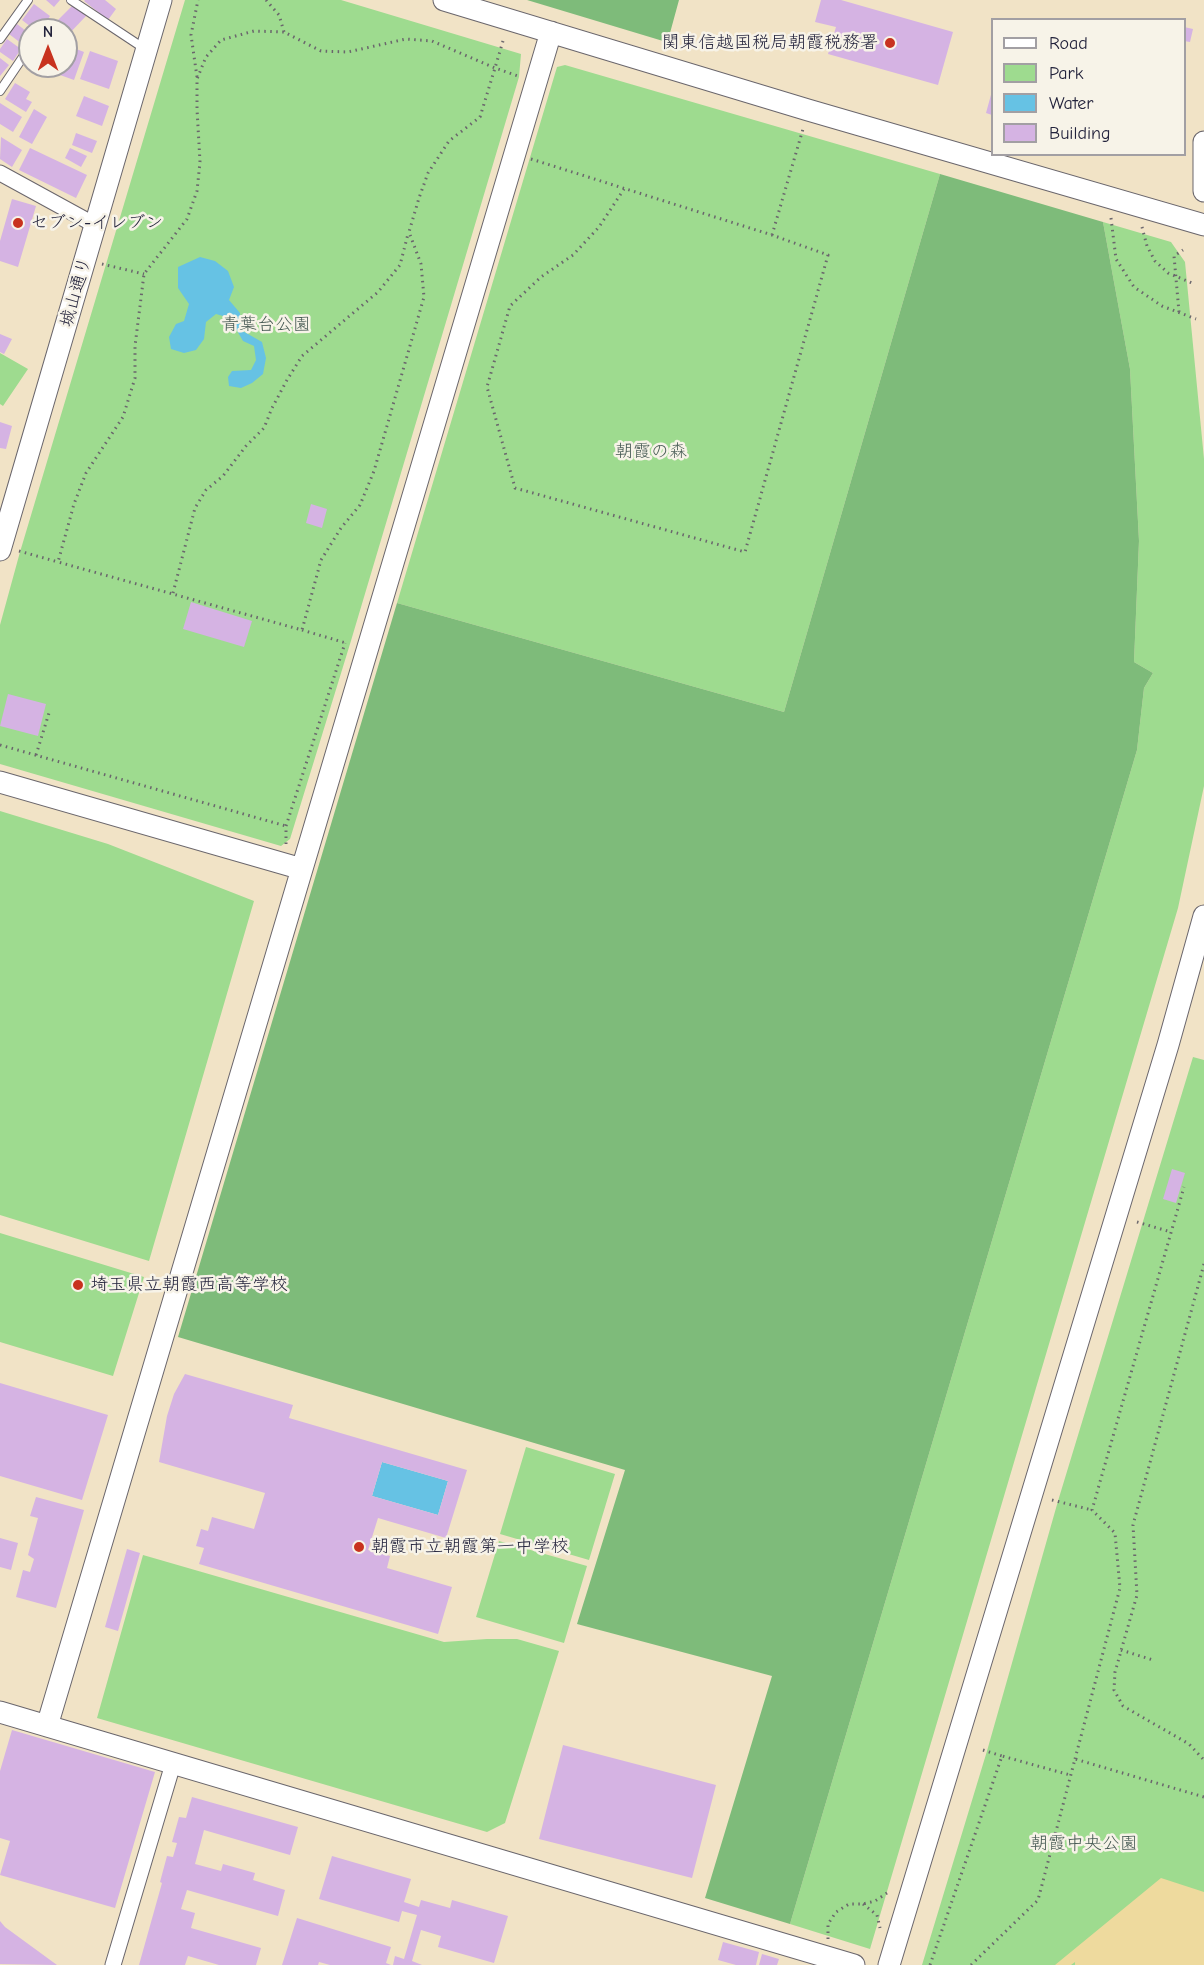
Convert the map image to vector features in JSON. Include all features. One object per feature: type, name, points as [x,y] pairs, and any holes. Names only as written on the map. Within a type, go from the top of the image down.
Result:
[{"type":"street","name":"城山通り","points":[[8,550],[96,225],[161,0]]},
{"type":"street","points":[[444,0],[808,110],[1204,225]]},
{"type":"street","points":[[47,1726],[551,32]]},
{"type":"street","points":[[1204,142],[1204,191]]},
{"type":"street","points":[[0,173],[96,225]]},
{"type":"street","points":[[0,782],[302,869]]},
{"type":"street","points":[[889,1965],[1168,1045],[1200,948],[1204,916]]},
{"type":"street","points":[[0,1712],[854,1965]]},
{"type":"street","points":[[113,1965],[173,1764]]},
{"type":"lane","points":[[0,39],[28,0]]},
{"type":"lane","points":[[71,0],[146,50]]},
{"type":"lane","points":[[0,91],[18,64]]},
{"type":"path","points":[[58,562],[74,504],[86,473],[123,417],[135,378],[135,346],[144,274],[187,219],[197,191],[200,162],[197,79],[191,35],[198,0]]},
{"type":"path","points":[[266,0],[279,15],[284,32]]},
{"type":"path","points":[[197,79],[206,57],[221,40],[254,31],[284,32],[321,51],[348,52],[406,39],[432,41],[523,78]]},
{"type":"path","points":[[173,593],[195,508],[206,490],[223,476],[246,446],[264,428],[286,380],[302,356],[378,292],[400,265],[418,198],[428,173],[449,141],[480,117],[503,41]]},
{"type":"path","points":[[772,235],[803,129]]},
{"type":"path","points":[[527,158],[772,235],[828,255],[745,552],[514,488],[487,387],[510,306],[541,278],[573,255],[599,227],[624,189]]},
{"type":"path","points":[[1111,218],[1116,259],[1134,286],[1162,306],[1196,319]]},
{"type":"path","points":[[1142,227],[1147,246],[1155,261],[1168,273],[1192,283]]},
{"type":"path","points":[[302,630],[321,560],[341,528],[360,505],[374,471],[424,297],[422,264],[409,232]]},
{"type":"path","points":[[1179,312],[1174,256],[1183,250]]},
{"type":"path","points":[[102,264],[144,274]]},
{"type":"path","points":[[8,550],[173,593],[347,643],[286,826],[286,850]]},
{"type":"path","points":[[36,755],[49,713]]},
{"type":"path","points":[[0,745],[286,826]]},
{"type":"path","points":[[1092,1510],[1184,1187]]},
{"type":"path","points":[[1137,1222],[1171,1232]]},
{"type":"path","points":[[1204,1265],[1132,1525],[1137,1595],[1114,1672],[1114,1690],[1123,1706],[1189,1744],[1204,1760]]},
{"type":"path","points":[[971,1965],[1038,1900],[1120,1588],[1114,1533],[1092,1510],[1053,1500]]},
{"type":"path","points":[[1121,1650],[1154,1660]]},
{"type":"path","points":[[982,1750],[1070,1775]]},
{"type":"path","points":[[930,1965],[1002,1756]]},
{"type":"path","points":[[1075,1759],[1204,1797]]},
{"type":"path","points":[[830,1943],[827,1936],[828,1924],[836,1912],[849,1904],[863,1905],[875,1901],[894,1889]]},
{"type":"path","points":[[863,1905],[877,1915],[881,1932]]},
{"type":"green space","name":"青葉台公園","points":[[185,0],[341,0],[521,54],[519,77],[350,644],[290,839],[281,846],[0,764],[0,625]]},
{"type":"green space","points":[[527,0],[679,0],[670,33],[663,41]]},
{"type":"green space","name":"朝霞の森","points":[[565,65],[940,174],[784,712],[397,603],[557,67]]},
{"type":"green space","points":[[940,174],[1103,222],[1130,369],[1139,541],[1134,662],[1153,673],[1144,688],[1137,750],[790,1924],[705,1898],[772,1676],[577,1624],[625,1470],[178,1337],[397,603],[784,712]]},
{"type":"green space","points":[[1103,222],[1171,242],[1185,262],[1204,459],[1204,786],[1178,908],[870,1949],[790,1924],[1137,750],[1144,688],[1153,673],[1134,662],[1139,541],[1130,369]]},
{"type":"green space","points":[[0,353],[28,369],[3,406],[0,404]]},
{"type":"green space","points":[[0,811],[108,844],[254,901],[149,1261],[0,1215]]},
{"type":"green space","name":"朝霞中央公園","points":[[1193,1057],[1204,1060],[1204,1965],[922,1965],[987,1751],[1058,1501]]},
{"type":"green space","points":[[0,1233],[144,1277],[113,1376],[0,1342]]},
{"type":"green space","points":[[526,1447],[615,1474],[589,1560],[500,1534]]},
{"type":"green space","points":[[499,1541],[587,1566],[564,1643],[476,1617]]},
{"type":"green space","points":[[143,1555],[444,1642],[517,1639],[559,1651],[505,1823],[487,1832],[97,1718]]},
{"type":"sand","points":[[1161,1878],[1204,1892],[1204,1965],[1075,1965],[1075,1962],[1071,1965],[1055,1965]]},
{"type":"water","points":[[200,257],[215,261],[228,271],[234,287],[229,300],[240,313],[241,330],[262,342],[266,358],[263,374],[241,388],[229,386],[228,377],[232,371],[251,370],[256,360],[254,346],[243,341],[233,319],[216,314],[206,322],[204,339],[196,350],[184,353],[171,349],[169,337],[176,324],[184,321],[189,304],[178,288],[178,267]]},
{"type":"water","points":[[382,1462],[448,1481],[438,1515],[372,1496]]},
{"type":"building","points":[[46,0],[60,0],[54,7]]},
{"type":"building","points":[[85,0],[105,0],[116,9],[108,20]]},
{"type":"building","name":"関東信越国税局朝霞税務署","points":[[821,0],[841,0],[953,32],[938,85],[828,54],[836,27],[815,22]]},
{"type":"building","points":[[34,4],[50,16],[49,18],[24,18]]},
{"type":"building","points":[[74,4],[86,16],[78,24],[78,18],[60,18]]},
{"type":"building","points":[[17,24],[18,25],[18,41],[9,34]]},
{"type":"building","points":[[1186,27],[1193,29],[1190,42],[1186,41]]},
{"type":"building","points":[[7,39],[18,47],[18,54],[13,61],[0,52]]},
{"type":"building","points":[[78,50],[84,52],[78,69]]},
{"type":"building","points":[[90,51],[118,61],[109,89],[80,79]]},
{"type":"building","points":[[0,58],[9,65],[0,76]]},
{"type":"building","points":[[15,83],[30,92],[26,99],[32,102],[26,112],[5,99]]},
{"type":"building","points":[[991,95],[991,115],[986,113]]},
{"type":"building","points":[[84,96],[109,106],[102,126],[76,116]]},
{"type":"building","points":[[0,103],[22,117],[13,132],[0,124]]},
{"type":"building","points":[[34,109],[47,117],[32,144],[19,137]]},
{"type":"building","points":[[76,133],[97,141],[92,153],[72,145]]},
{"type":"building","points":[[1,137],[22,150],[12,167],[0,159]]},
{"type":"building","points":[[30,148],[87,175],[76,198],[19,170]]},
{"type":"building","points":[[70,148],[87,156],[81,167],[65,158]]},
{"type":"building","name":"セブン-イレブン","points":[[12,199],[36,206],[18,267],[0,261],[0,241]]},
{"type":"building","points":[[0,334],[12,339],[4,354],[0,352]]},
{"type":"building","points":[[0,422],[12,426],[6,449],[0,448]]},
{"type":"building","points":[[311,504],[327,509],[322,528],[306,523]]},
{"type":"building","points":[[191,602],[252,621],[244,647],[183,629]]},
{"type":"building","points":[[8,694],[46,704],[38,736],[0,726]]},
{"type":"building","points":[[1172,1169],[1185,1173],[1176,1203],[1163,1199]]},
{"type":"building","points":[[185,1374],[293,1405],[289,1418],[467,1470],[446,1538],[378,1518],[368,1550],[390,1556],[387,1568],[452,1587],[438,1634],[199,1564],[204,1548],[196,1546],[201,1529],[208,1531],[212,1517],[254,1529],[265,1493],[159,1462],[167,1416],[174,1394]],"holes":[[[382,1462],[448,1481],[438,1515],[372,1496]]]},
{"type":"building","points":[[0,1383],[108,1415],[82,1500],[0,1476]]},
{"type":"building","points":[[36,1497],[84,1510],[56,1608],[16,1597],[23,1570],[30,1572],[34,1559],[28,1555],[38,1518],[30,1516]]},
{"type":"building","points":[[0,1538],[18,1543],[11,1570],[0,1567]]},
{"type":"building","points":[[127,1549],[140,1553],[118,1631],[105,1627]]},
{"type":"building","points":[[12,1730],[155,1772],[115,1908],[0,1875],[10,1841],[0,1838],[0,1771]]},
{"type":"building","points":[[563,1745],[716,1785],[692,1878],[539,1839]]},
{"type":"building","points":[[192,1797],[298,1827],[290,1855],[204,1830],[195,1864],[221,1871],[223,1864],[255,1873],[253,1880],[285,1890],[278,1916],[187,1890],[181,1909],[195,1913],[191,1928],[261,1948],[256,1965],[219,1965],[188,1956],[185,1965],[139,1965],[162,1883],[160,1882],[167,1856],[173,1857],[177,1843],[172,1842],[179,1817],[186,1818]]},
{"type":"building","points":[[332,1856],[411,1879],[404,1902],[419,1907],[421,1900],[450,1908],[452,1900],[508,1916],[494,1963],[438,1947],[441,1936],[421,1930],[412,1961],[422,1965],[393,1965],[395,1956],[404,1959],[417,1915],[402,1911],[399,1922],[319,1899]]},
{"type":"building","points":[[297,1918],[391,1947],[386,1963],[391,1965],[330,1965],[319,1962],[318,1965],[282,1965]]},
{"type":"building","points":[[0,1921],[5,1927],[57,1965],[0,1964]]},
{"type":"building","points":[[723,1942],[759,1952],[756,1965],[736,1965],[718,1960]]},
{"type":"building","points":[[762,1954],[779,1959],[777,1965],[759,1965]]},
{"type":"place","name":"関東信越国税局朝霞税務署","points":[[890,43]]},
{"type":"place","name":"セブン-イレブン","points":[[18,223]]},
{"type":"place","name":"埼玉県立朝霞西高等学校","points":[[78,1285]]},
{"type":"place","name":"朝霞市立朝霞第一中学校","points":[[359,1547]]}]
